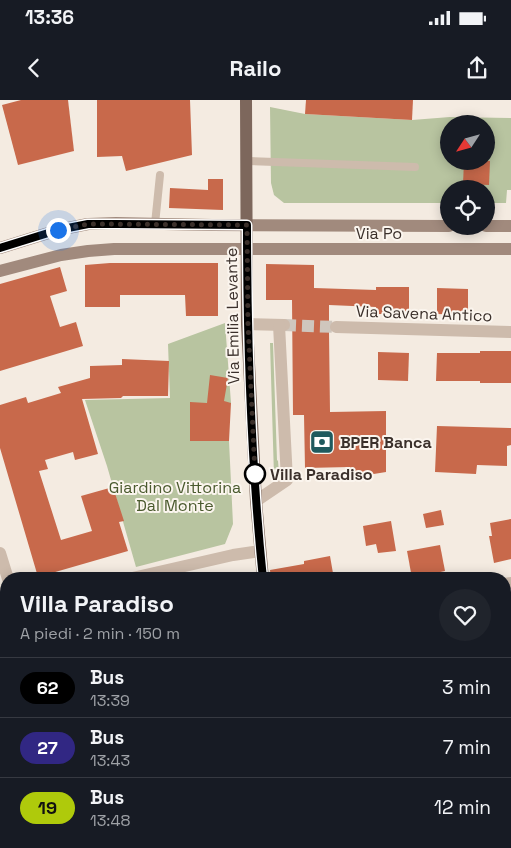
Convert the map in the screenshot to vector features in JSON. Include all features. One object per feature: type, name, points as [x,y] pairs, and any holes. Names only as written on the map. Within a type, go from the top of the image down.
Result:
[{"type":"main road","name":"Via Emilia Levante","points":[[246,100],[248,324],[256,501],[262,572]]},
{"type":"main road","name":"Via Po","points":[[0,248],[58,230],[88,224],[440,226]]},
{"type":"main road","points":[[495,226],[511,226]]},
{"type":"main road","name":"Via Po","points":[[0,271],[61,254],[114,249],[511,249]]},
{"type":"street","points":[[248,324],[282,325],[286,480],[256,501]]},
{"type":"street","name":"Via Savena Antico","points":[[336,327],[511,332]]},
{"type":"street","points":[[159,572],[233,555],[260,551]]},
{"type":"street","points":[[0,553],[6,572]]},
{"type":"lane","points":[[247,160],[414,167]]},
{"type":"lane","points":[[155,224],[160,176]]},
{"type":"green space","points":[[270,107],[305,114],[412,120],[440,118],[440,170],[495,170],[495,118],[511,118],[511,190],[507,190],[506,203],[495,203],[495,180],[440,180],[440,203],[284,203],[274,195],[271,183]]},
{"type":"green space","name":"Giardino Vittorina Dal Monte","points":[[225,323],[231,403],[190,403],[190,440],[229,441],[233,524],[225,544],[136,567],[107,466],[85,400],[170,398],[168,344]]},
{"type":"green space","points":[[270,343],[273,343],[279,473],[274,476]]},
{"type":"building","points":[[21,100],[68,100],[74,151],[18,165],[2,105]]},
{"type":"building","points":[[97,100],[190,100],[192,155],[126,171],[122,156],[97,157]]},
{"type":"building","points":[[306,100],[413,100],[412,120],[305,114]]},
{"type":"building","points":[[464,170],[490,170],[489,180],[463,180]]},
{"type":"building","points":[[208,179],[223,179],[223,210],[169,208],[170,188],[208,190]]},
{"type":"building","points":[[110,263],[218,263],[218,316],[186,316],[185,295],[120,295],[120,307],[85,307],[85,265]]},
{"type":"building","points":[[266,264],[314,265],[314,288],[376,290],[376,287],[409,287],[409,314],[376,314],[376,307],[329,305],[330,412],[386,411],[386,472],[349,478],[350,467],[305,468],[304,415],[293,415],[292,300],[266,300]]},
{"type":"building","points":[[60,267],[67,291],[50,296],[60,327],[76,322],[83,346],[0,371],[0,284]]},
{"type":"building","points":[[437,288],[468,289],[468,315],[437,314]]},
{"type":"building","points":[[480,351],[511,351],[511,383],[436,381],[437,353],[480,353]]},
{"type":"building","points":[[378,352],[409,353],[408,381],[378,380]]},
{"type":"building","points":[[122,359],[169,361],[168,396],[123,396],[121,398],[82,399],[98,454],[75,460],[73,452],[45,460],[48,469],[39,471],[61,540],[92,531],[81,496],[113,487],[124,521],[119,522],[128,551],[55,572],[37,572],[0,448],[0,405],[26,397],[28,403],[61,393],[58,387],[90,378],[90,366],[122,365]]},
{"type":"building","name":"Villa Paradiso","points":[[210,375],[228,378],[224,401],[231,403],[229,441],[190,441],[190,402],[207,403]]},
{"type":"building","points":[[437,426],[511,428],[511,445],[507,446],[507,466],[477,465],[476,474],[435,472]]},
{"type":"building","points":[[441,510],[444,525],[426,528],[423,514]]},
{"type":"building","points":[[511,519],[511,559],[494,563],[489,536],[492,536],[490,523]]},
{"type":"building","points":[[391,521],[396,551],[378,553],[376,544],[366,546],[363,526]]},
{"type":"building","points":[[440,545],[445,571],[411,572],[407,551]]},
{"type":"building","points":[[330,556],[333,572],[270,572],[270,570],[304,564],[304,561]]},
{"type":"tunnel","points":[[284,325],[336,327]]},
{"type":"bus line","name":"62","points":[[0,248],[58,230],[88,224],[247,225],[250,392],[262,572]]},
{"type":"place","name":"BPER Banca","points":[[322,442]]},
{"type":"place","name":"Villa Paradiso","points":[[255,474]]},
{"type":"route","points":[[58,230],[88,224],[247,225],[250,392],[255,474]]}]
